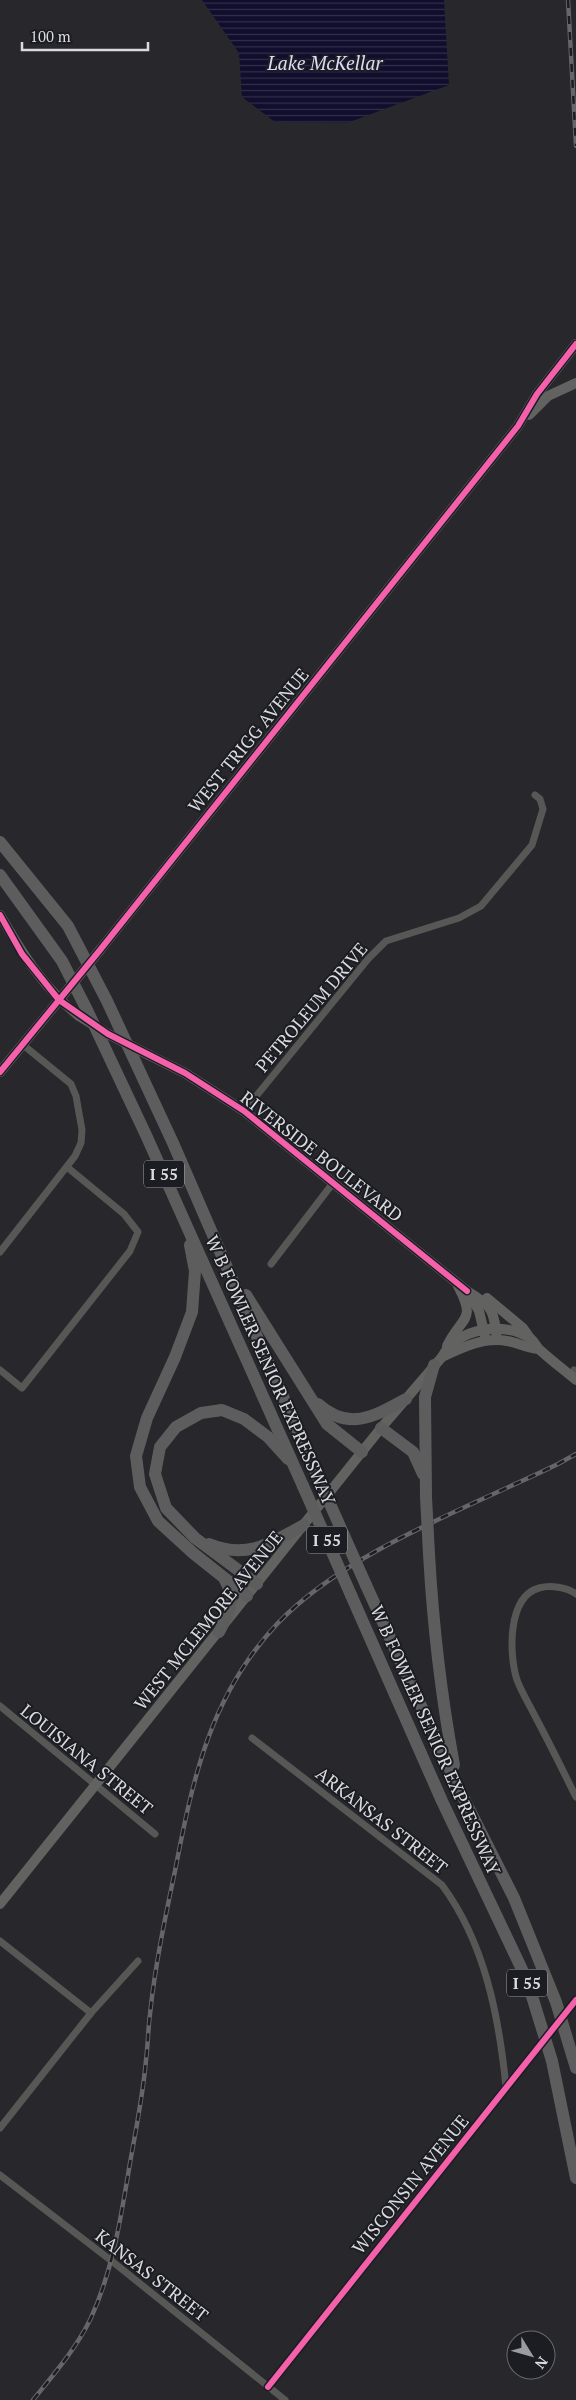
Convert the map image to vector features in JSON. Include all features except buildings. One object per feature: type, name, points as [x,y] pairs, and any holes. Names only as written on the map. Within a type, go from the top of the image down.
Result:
[{"type":"highway","name":"W B FOWLER SENIOR EXPRESSWAY","points":[[0,842],[18,861],[68,926],[107,1001],[169,1134],[366,1585],[457,1785],[514,1898],[556,2002],[576,2068]]},
{"type":"highway","name":"W B FOWLER SENIOR EXPRESSWAY","points":[[0,875],[25,907],[62,961],[130,1100],[304,1486],[442,1801],[527,1980],[552,2061],[576,2178]]},
{"type":"highway","points":[[185,1221],[195,1271],[192,1312],[175,1357],[147,1418],[136,1456],[140,1487],[158,1521],[193,1553],[247,1596]]},
{"type":"highway","points":[[223,1257],[328,1424],[362,1452]]},
{"type":"highway","points":[[441,1357],[425,1397],[425,1478],[435,1637],[444,1715],[457,1785]]},
{"type":"highway","points":[[310,1397],[327,1412],[345,1420],[373,1417],[406,1399]]},
{"type":"highway","points":[[257,1584],[195,1538],[166,1508],[155,1474],[160,1447],[176,1427],[201,1413],[222,1410],[244,1420],[268,1437],[294,1466]]},
{"type":"highway","points":[[381,1428],[413,1452],[425,1478]]},
{"type":"highway","points":[[195,1538],[216,1547],[239,1552],[260,1548],[304,1525]]},
{"type":"highway","points":[[219,1632],[230,1609],[232,1596],[224,1578]]},
{"type":"street","points":[[518,426],[538,394],[576,344]]},
{"type":"street","points":[[518,426],[548,396],[576,383]]},
{"type":"street","name":"WEST TRIGG AVENUE","points":[[0,1072],[100,950],[518,426]]},
{"type":"street","name":"PETROLEUM DRIVE","points":[[244,1111],[368,959],[386,941],[459,918],[481,906],[532,845],[543,809],[540,800],[535,795]]},
{"type":"street","name":"RIVERSIDE BOULEVARD","points":[[0,915],[22,954],[59,1000],[79,1016],[108,1034],[185,1073],[244,1111],[467,1291],[485,1301],[490,1308],[496,1328],[497,1340]]},
{"type":"street","points":[[0,1252],[67,1167],[81,1143],[82,1130],[76,1096],[71,1084],[64,1076],[22,1044]]},
{"type":"street","points":[[0,1370],[22,1388],[130,1251],[138,1232],[124,1214],[67,1167]]},
{"type":"street","points":[[271,1264],[333,1183]]},
{"type":"street","points":[[456,1281],[468,1286],[489,1300],[523,1328],[538,1348],[556,1362],[576,1373]]},
{"type":"street","points":[[441,1357],[468,1311],[467,1302],[456,1281]]},
{"type":"street","name":"RIVERSIDE BOULEVARD","points":[[467,1291],[479,1311],[486,1341]]},
{"type":"street","points":[[496,1328],[530,1338]]},
{"type":"street","name":"WEST MCLEMORE AVENUE","points":[[0,1904],[381,1428],[441,1357],[457,1340],[484,1330],[496,1328]]},
{"type":"street","name":"WEST MCLEMORE AVENUE","points":[[441,1357],[474,1343],[486,1341],[497,1340],[538,1348]]},
{"type":"street","points":[[556,1362],[576,1386]]},
{"type":"street","points":[[576,1594],[572,1591],[554,1587],[539,1588],[526,1595],[518,1607],[513,1621],[513,1657],[517,1680],[576,1797]]},
{"type":"street","name":"LOUISIANA STREET","points":[[0,1706],[155,1834]]},
{"type":"street","name":"ARKANSAS STREET","points":[[252,1738],[442,1885],[457,1906],[486,1975],[495,2005],[506,2087]]},
{"type":"street","points":[[0,1940],[91,2013]]},
{"type":"street","points":[[0,2128],[91,2013],[138,1960]]},
{"type":"street","name":"WISCONSIN AVENUE","points":[[268,2387],[574,2003]]},
{"type":"street","name":"KANSAS STREET","points":[[0,2175],[113,2262],[285,2400]]},
{"type":"water","name":"Lake McKellar","points":[[202,0],[444,0],[449,85],[347,123],[275,122],[242,97],[239,53]]},
{"type":"railway","points":[[568,0],[576,146]]},
{"type":"railway","points":[[33,2400],[78,2342],[90,2320],[105,2282],[119,2223],[141,2099],[157,1960],[189,1803],[208,1740],[220,1709],[235,1680],[254,1651],[277,1624],[305,1598],[337,1575],[410,1533],[576,1454]]},
{"type":"cycle path","points":[[0,1072],[100,950],[518,426],[537,394],[576,344]]},
{"type":"cycle path","points":[[0,915],[22,954],[59,1000],[108,1034],[185,1073],[244,1111],[467,1291]]},
{"type":"cycle path","points":[[268,2387],[576,2000]]}]
